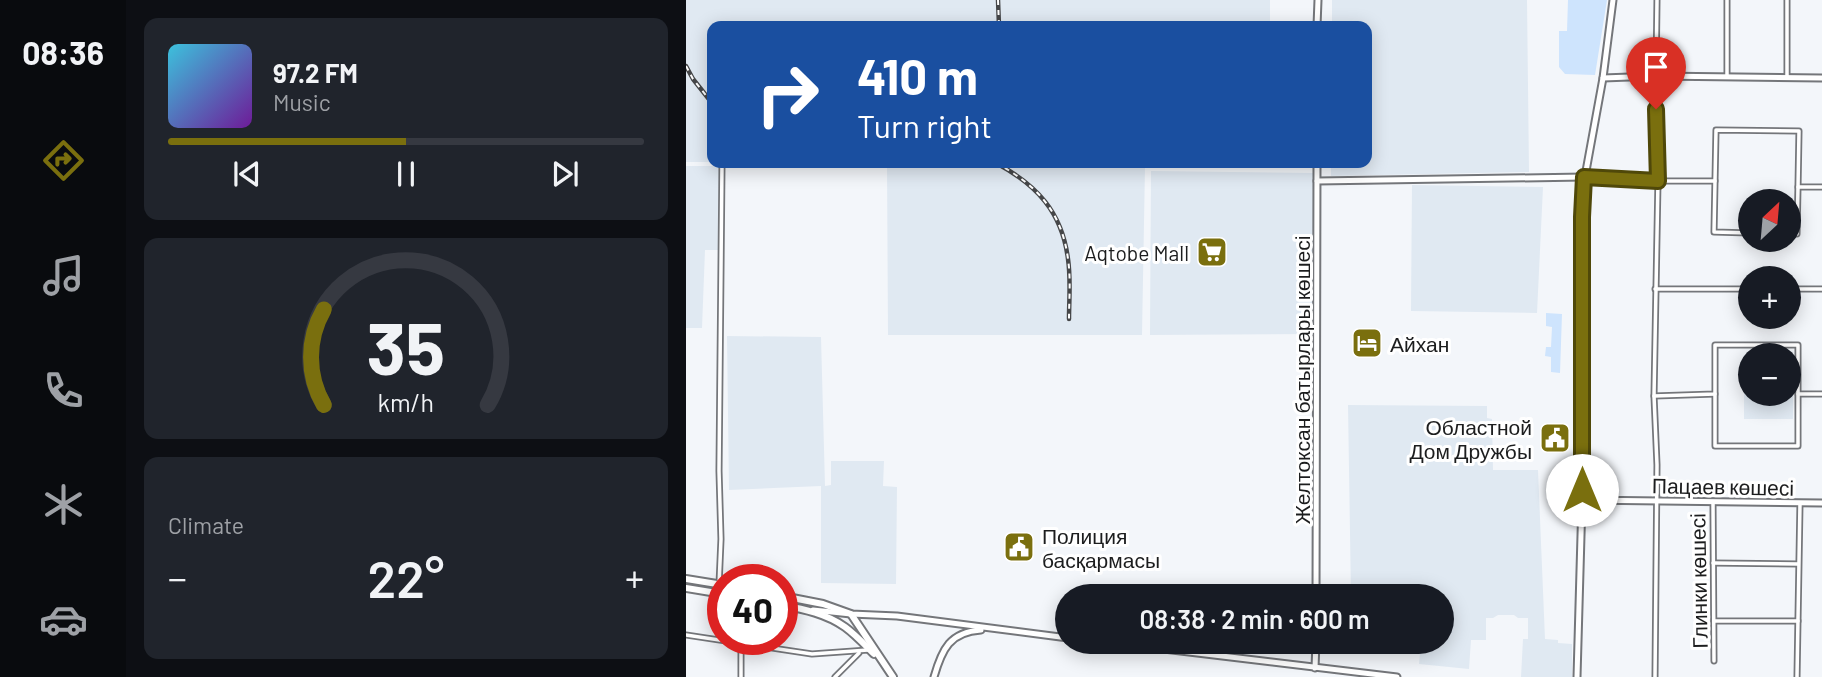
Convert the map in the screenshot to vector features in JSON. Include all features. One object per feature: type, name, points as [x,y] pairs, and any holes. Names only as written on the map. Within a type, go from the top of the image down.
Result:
[{"type":"main road","points":[[686,579],[707,583]]},
{"type":"main road","points":[[686,588],[707,591]]},
{"type":"main road","points":[[798,599],[851,614],[893,677]]},
{"type":"main road","points":[[798,608],[841,624],[884,663]]},
{"type":"street","points":[[1317,21],[1318,0]]},
{"type":"street","points":[[1577,677],[1582,500],[1584,177],[1603,78],[1613,0]]},
{"type":"street","points":[[1655,677],[1657,0]]},
{"type":"street","points":[[1727,0],[1727,76]]},
{"type":"street","points":[[1787,0],[1787,78]]},
{"type":"street","points":[[1603,78],[1822,78]]},
{"type":"street","points":[[1738,233],[1714,232],[1716,130],[1799,131],[1798,187],[1822,187]]},
{"type":"street","points":[[721,564],[719,471],[722,168]]},
{"type":"street","name":"Желтоксан батырлары көшесі","points":[[1316,584],[1317,168]]},
{"type":"street","points":[[1317,181],[1584,177],[1715,181]]},
{"type":"street","points":[[1655,289],[1738,289]]},
{"type":"street","points":[[1801,289],[1822,289]]},
{"type":"street","points":[[1738,345],[1715,345],[1714,446],[1798,446],[1798,406]]},
{"type":"street","points":[[1654,396],[1715,394]]},
{"type":"street","points":[[1801,394],[1822,394]]},
{"type":"street","name":"Пацаев көшесі","points":[[1582,500],[1822,503]]},
{"type":"street","name":"Глинки көшесі","points":[[1713,502],[1714,661]]},
{"type":"street","points":[[1797,677],[1800,503]]},
{"type":"street","points":[[1713,564],[1798,564]]},
{"type":"street","points":[[802,609],[897,616],[1055,636]]},
{"type":"street","points":[[1714,621],[1798,621]]},
{"type":"street","points":[[934,677],[948,643],[958,635],[974,630],[994,629]]},
{"type":"street","points":[[686,635],[707,638]]},
{"type":"street","points":[[798,651],[812,653],[870,650]]},
{"type":"street","points":[[835,677],[861,652]]},
{"type":"street","points":[[1202,654],[1397,677]]},
{"type":"street","points":[[1315,668],[1316,654]]},
{"type":"street","points":[[741,655],[741,677]]},
{"type":"shaded area","points":[[686,0],[1270,0],[1270,21],[707,21],[707,162],[686,162]]},
{"type":"shaded area","points":[[1332,0],[1527,0],[1529,172],[1331,176],[1331,168],[1372,168],[1372,21],[1332,21]]},
{"type":"shaded area","points":[[1568,0],[1607,0],[1595,75],[1565,74],[1559,67],[1559,31],[1567,31]]},
{"type":"shaded area","points":[[686,166],[720,168],[719,250],[705,250],[702,328],[686,328]]},
{"type":"shaded area","points":[[887,168],[1145,168],[1142,335],[888,335]]},
{"type":"shaded area","points":[[1151,171],[1314,173],[1314,334],[1150,335]]},
{"type":"shaded area","points":[[1412,185],[1543,187],[1537,313],[1411,311]]},
{"type":"shaded area","points":[[1546,313],[1562,314],[1560,373],[1551,372],[1551,357],[1545,356],[1546,347],[1551,347],[1552,327],[1546,326]]},
{"type":"shaded area","points":[[727,336],[821,337],[825,486],[831,485],[831,461],[884,461],[883,486],[897,487],[896,584],[821,583],[821,486],[729,490]]},
{"type":"shaded area","points":[[1348,405],[1487,406],[1487,418],[1492,419],[1493,470],[1538,470],[1545,639],[1572,644],[1572,677],[1521,677],[1523,639],[1528,639],[1528,618],[1514,615],[1486,618],[1486,640],[1471,640],[1469,669],[1419,664],[1420,654],[1454,654],[1454,584],[1351,584]]},
{"type":"shaded area","points":[[1744,406],[1793,406],[1793,419],[1744,419]]},
{"type":"railway","points":[[998,0],[999,21]]},
{"type":"railway","points":[[686,66],[707,97]]},
{"type":"railway","points":[[1004,168],[1035,191],[1060,227],[1069,267],[1069,319]]},
{"type":"place","name":"Aqtobe Mall","points":[[1212,252]]},
{"type":"place","name":"Айхан","points":[[1367,343]]},
{"type":"place","name":"Областной Дом Дружбы","points":[[1555,438]]},
{"type":"place","name":"Полиция басқармасы","points":[[1019,547]]},
{"type":"route","points":[[1582,490],[1584,177],[1658,181],[1656,109]]}]
